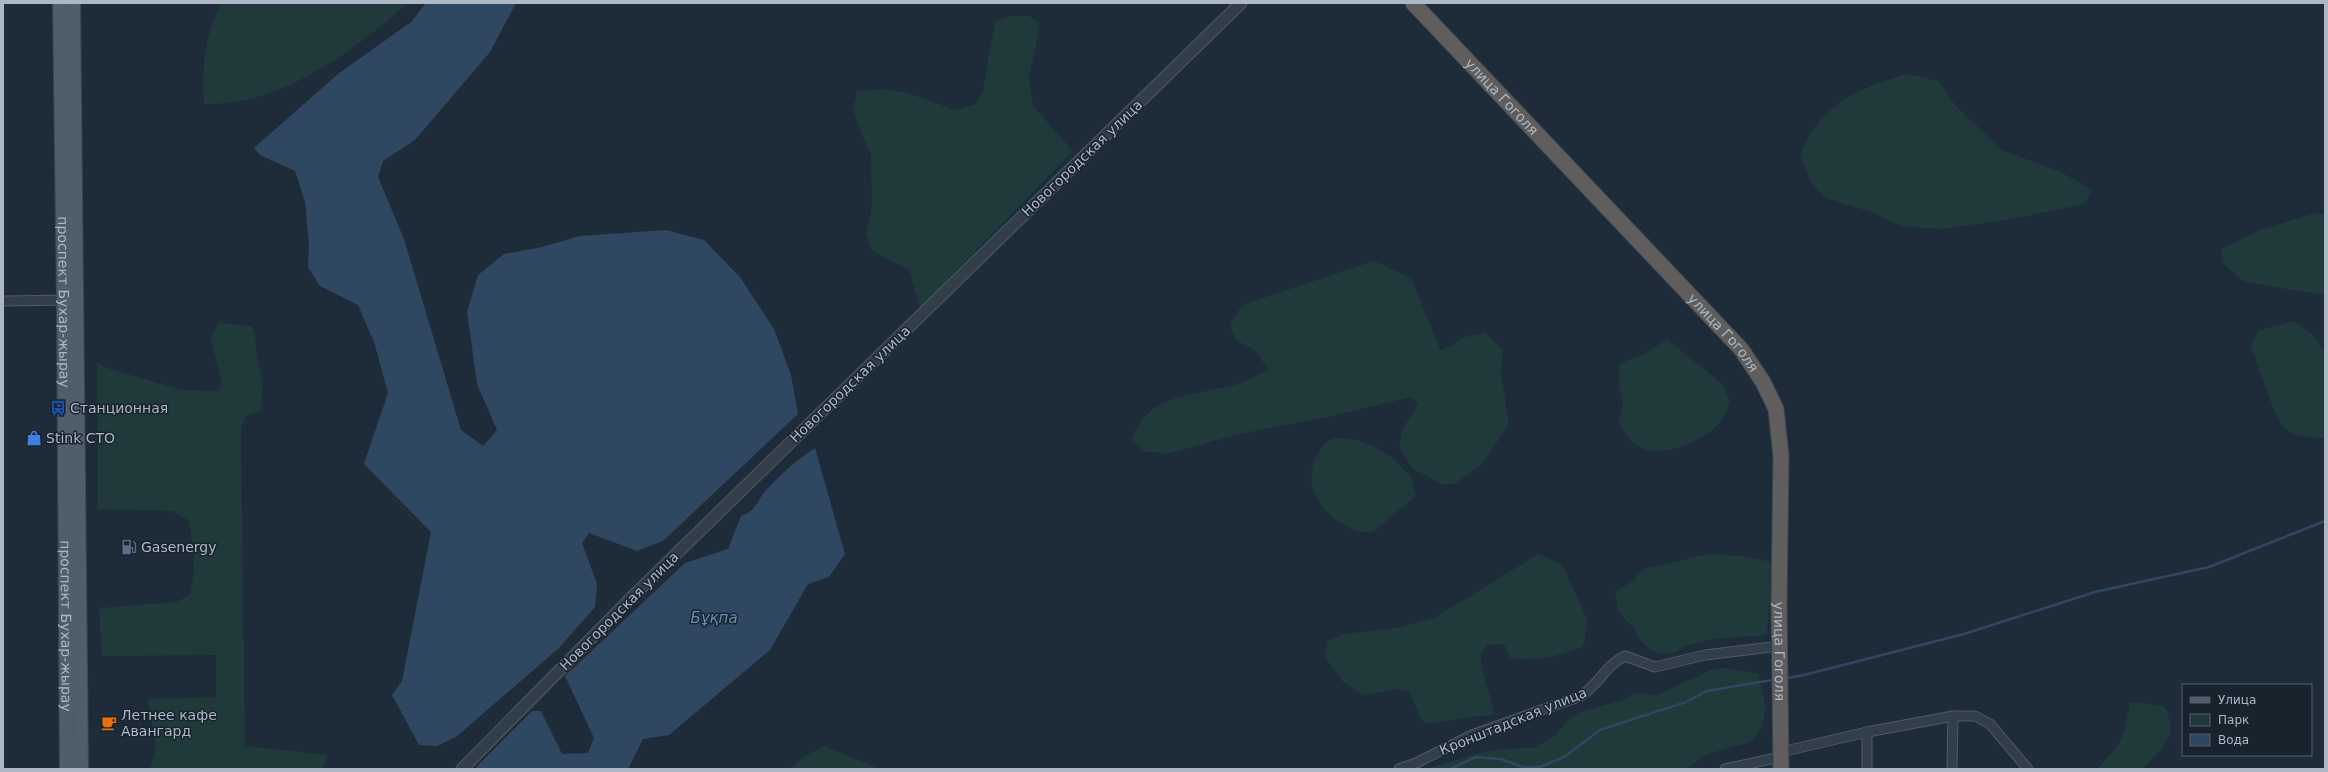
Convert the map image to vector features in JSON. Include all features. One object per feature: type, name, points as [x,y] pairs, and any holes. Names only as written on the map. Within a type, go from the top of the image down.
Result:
[{"type":"highway","name":"улица Гоголя","points":[[1413,3],[1741,349],[1763,382],[1776,409],[1781,456],[1781,759]]},
{"type":"main road","name":"проспект Бухар-жырау","points":[[60,3],[70,300]]},
{"type":"main road","name":"проспект Бухар-жырау","points":[[73,3],[70,300],[74,733],[81,769]]},
{"type":"main road","name":"проспект Бухар-жырау","points":[[67,769],[74,733]]},
{"type":"street","name":"Новогородская улица","points":[[462,769],[632,598],[1241,3]]},
{"type":"street","points":[[3,301],[70,300]]},
{"type":"street","name":"Кронштадская улица","points":[[1399,769],[1416,763],[1479,732],[1582,696],[1594,687],[1615,662],[1625,656],[1655,667],[1705,655],[1780,646]]},
{"type":"street","points":[[1725,769],[1781,759],[1867,732],[1953,716],[1975,716],[1990,724],[2028,769]]},
{"type":"street","points":[[1952,769],[1953,716]]},
{"type":"street","points":[[1867,732],[1867,769]]},
{"type":"green space","points":[[221,3],[408,3],[363,40],[339,57],[314,73],[288,86],[261,96],[233,102],[204,104],[203,78],[205,52],[211,27]]},
{"type":"green space","points":[[1012,16],[1029,16],[1040,24],[1029,77],[1033,106],[1073,151],[920,308],[909,270],[872,251],[866,233],[872,205],[871,154],[861,133],[853,108],[857,91],[883,89],[907,93],[956,110],[976,104],[983,91],[995,21]]},
{"type":"green space","points":[[1907,74],[1938,81],[1956,106],[2002,150],[2061,172],[2092,190],[2084,204],[2007,220],[1940,229],[1901,226],[1871,212],[1825,198],[1811,183],[1800,155],[1808,138],[1818,123],[1843,101],[1872,86]]},
{"type":"green space","points":[[2315,213],[2325,214],[2325,293],[2322,295],[2244,282],[2222,262],[2222,249],[2262,229]]},
{"type":"green space","points":[[1374,261],[1411,278],[1441,351],[1465,337],[1485,333],[1503,350],[1501,373],[1509,424],[1483,463],[1456,483],[1442,485],[1412,468],[1399,447],[1402,430],[1418,404],[1411,397],[1333,416],[1240,434],[1166,454],[1144,451],[1132,439],[1140,423],[1151,411],[1163,403],[1193,394],[1241,383],[1268,369],[1255,351],[1235,339],[1230,324],[1242,305]]},
{"type":"green space","points":[[2294,321],[2311,333],[2325,353],[2325,438],[2295,434],[2286,429],[2277,415],[2251,346],[2259,330]]},
{"type":"green space","points":[[219,323],[252,326],[255,332],[256,354],[263,383],[261,411],[245,416],[241,430],[245,746],[328,755],[322,769],[150,769],[156,746],[148,699],[216,697],[216,655],[102,656],[99,608],[177,602],[190,594],[194,557],[188,520],[173,511],[98,509],[97,363],[110,369],[182,390],[220,391],[221,379],[210,339]]},
{"type":"green space","points":[[1667,339],[1722,384],[1730,401],[1724,416],[1717,425],[1709,432],[1689,444],[1666,450],[1646,450],[1633,442],[1618,422],[1623,403],[1619,386],[1619,364],[1644,354]]},
{"type":"green space","points":[[1332,438],[1354,439],[1377,448],[1392,457],[1411,477],[1416,496],[1373,532],[1356,531],[1341,523],[1331,516],[1317,497],[1313,486],[1313,463],[1320,449]]},
{"type":"green space","points":[[1538,554],[1562,564],[1588,621],[1583,647],[1539,659],[1520,659],[1510,658],[1504,644],[1487,645],[1481,653],[1481,664],[1495,714],[1424,724],[1409,692],[1393,689],[1364,696],[1343,682],[1325,657],[1328,641],[1343,634],[1397,628],[1436,617]]},
{"type":"green space","points":[[1709,554],[1743,556],[1772,562],[1767,635],[1712,639],[1688,645],[1674,653],[1660,654],[1649,649],[1638,637],[1634,626],[1627,622],[1618,610],[1615,592],[1633,581],[1643,569]]},
{"type":"green space","points":[[1727,668],[1758,674],[1766,708],[1762,726],[1751,742],[1707,754],[1687,769],[1426,769],[1476,754],[1500,749],[1533,748],[1555,736],[1568,720],[1580,712],[1623,700],[1634,693],[1657,695],[1711,670]]},
{"type":"green space","points":[[2130,702],[2164,706],[2171,726],[2167,741],[2143,769],[2097,769],[2118,746],[2125,730]]},
{"type":"green space","points":[[825,746],[880,769],[789,769],[806,755]]},
{"type":"water","points":[[426,3],[516,3],[490,52],[415,140],[383,161],[378,177],[404,239],[461,430],[483,446],[497,430],[477,384],[467,312],[478,275],[504,254],[542,247],[580,236],[666,230],[704,240],[740,277],[774,329],[791,375],[798,414],[663,541],[637,551],[589,533],[582,543],[597,584],[595,607],[559,648],[456,737],[437,746],[419,745],[392,695],[402,681],[431,532],[364,464],[388,393],[374,342],[358,305],[320,286],[308,267],[309,244],[305,202],[295,171],[260,155],[254,148],[338,74],[411,22]]},
{"type":"water","name":"Бұқпа","points":[[815,448],[845,554],[829,577],[808,584],[770,650],[669,735],[643,739],[628,769],[477,769],[476,767],[532,711],[541,711],[562,754],[588,753],[594,738],[565,676],[685,563],[728,549],[741,516],[751,511],[773,482]]},
{"type":"waterway","points":[[1788,678],[1964,634],[2095,592],[2209,567],[2325,521]]},
{"type":"waterway","points":[[1450,769],[1476,757],[1501,759],[1523,767],[1540,767],[1564,757],[1600,730],[1686,702],[1707,691],[1772,680]]},
{"type":"place","name":"Станционная","points":[[58,408]]},
{"type":"place","name":"Stink СТО","points":[[34,438]]},
{"type":"place","name":"Gasenergy","points":[[129,547]]},
{"type":"place","name":"Летнее кафе Авангард","points":[[109,723]]}]
